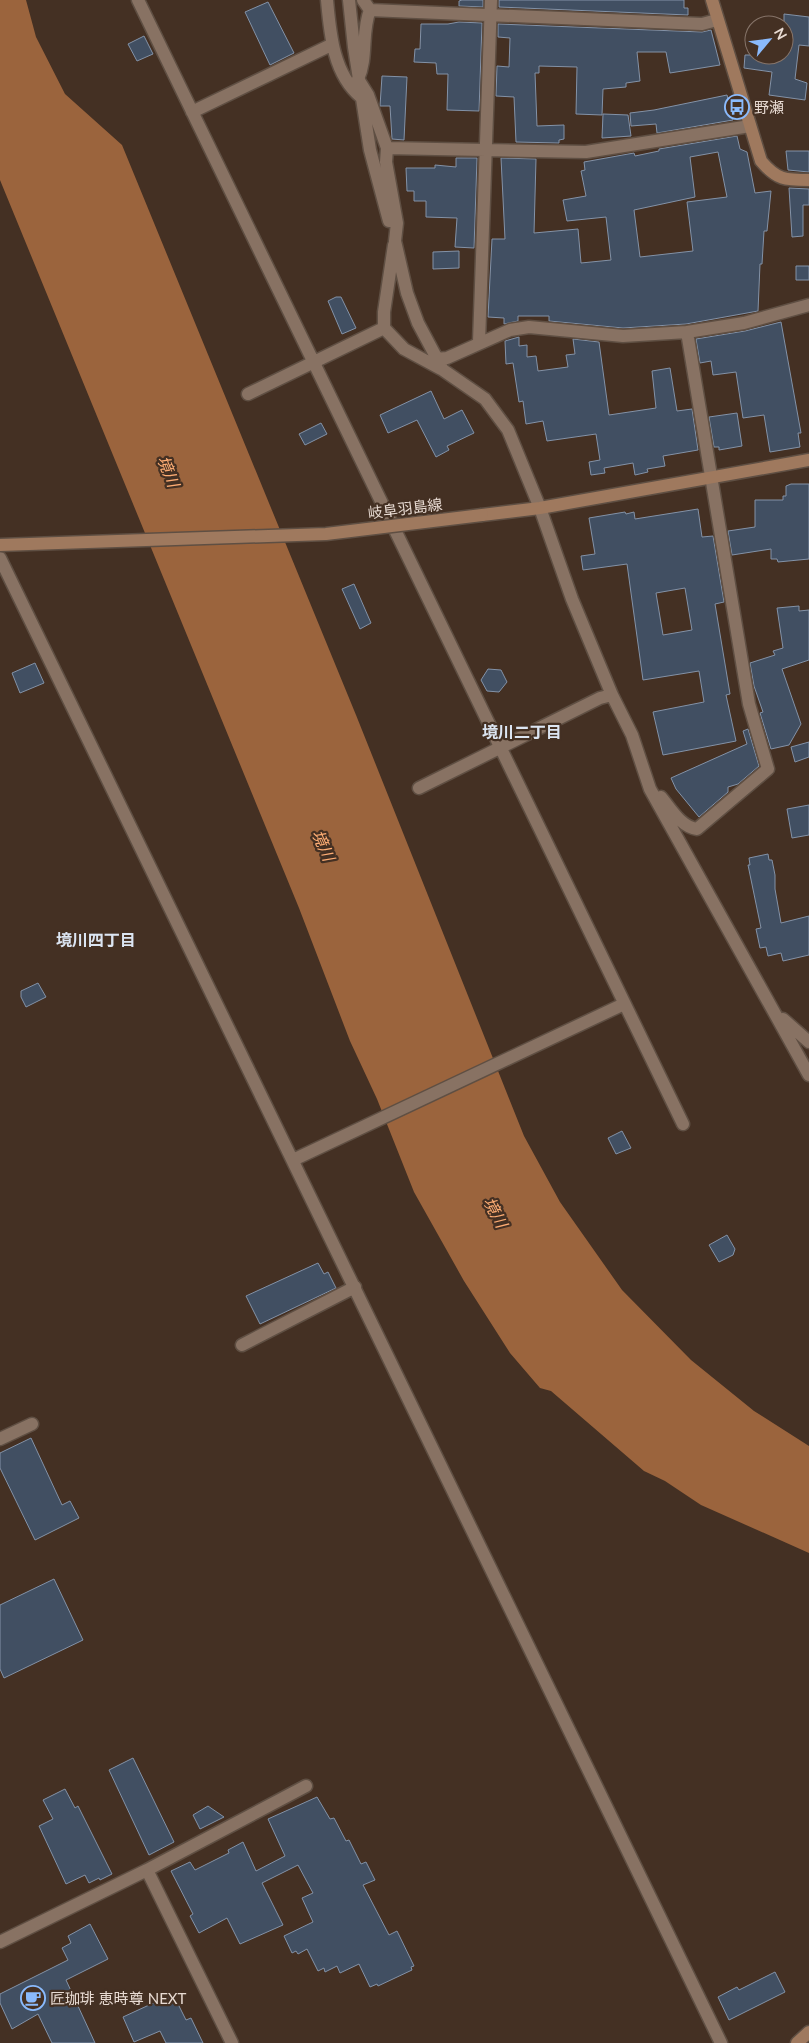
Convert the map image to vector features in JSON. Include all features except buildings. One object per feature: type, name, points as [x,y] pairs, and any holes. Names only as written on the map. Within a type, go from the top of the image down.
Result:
[{"type":"main road","points":[[712,0],[716,20],[761,161],[772,174],[785,180],[809,180]]},
{"type":"main road","name":"岐阜羽島線","points":[[0,545],[326,534],[540,508],[809,460]]},
{"type":"main road","points":[[797,2043],[809,2032]]},
{"type":"street","points":[[138,0],[683,1124]]},
{"type":"street","points":[[327,0],[331,45],[352,90],[361,97]]},
{"type":"street","points":[[349,0],[358,78],[370,150],[407,293],[418,323],[443,370]]},
{"type":"street","points":[[479,342],[491,0]]},
{"type":"street","points":[[358,78],[363,68],[367,5],[490,15],[702,24],[716,20]]},
{"type":"street","points":[[192,112],[331,45]]},
{"type":"street","points":[[358,78],[368,95],[387,148],[386,162],[397,223],[384,312],[384,328],[404,349],[443,370],[485,399],[508,430],[540,508],[572,599],[612,695],[632,735],[650,789],[809,1075]]},
{"type":"street","points":[[387,148],[586,152],[750,126]]},
{"type":"street","points":[[436,358],[447,358],[479,342],[510,330],[529,327],[623,336],[687,332],[744,323],[809,305]]},
{"type":"street","points":[[248,394],[384,328]]},
{"type":"street","points":[[650,789],[657,791],[675,815],[690,828],[697,829],[768,769],[749,704],[687,332]]},
{"type":"street","points":[[0,558],[721,2043]]},
{"type":"street","points":[[419,788],[600,698],[612,695]]},
{"type":"street","points":[[293,1160],[624,1004]]},
{"type":"street","points":[[775,1015],[782,1018],[809,1042]]},
{"type":"street","points":[[242,1346],[355,1287]]},
{"type":"street","points":[[0,1439],[32,1424]]},
{"type":"street","points":[[0,1942],[147,1870],[306,1786]]},
{"type":"street","points":[[147,1870],[232,2043]]},
{"type":"water","name":"境川","points":[[0,0],[26,0],[36,37],[65,94],[122,145],[356,715],[524,1136],[560,1202],[622,1290],[691,1360],[754,1411],[809,1446],[809,1553],[701,1505],[665,1481],[644,1471],[551,1391],[540,1388],[510,1353],[464,1281],[414,1192],[377,1099],[350,1041],[299,908],[0,180]]},
{"type":"place","name":"野瀬","points":[[737,107]]},
{"type":"place","name":"匠珈琲 恵時尊 NEXT","points":[[33,1998]]},
{"type":"district","name":"境川二丁目","points":[[522,731]]},
{"type":"district","name":"境川四丁目","points":[[96,939]]}]
